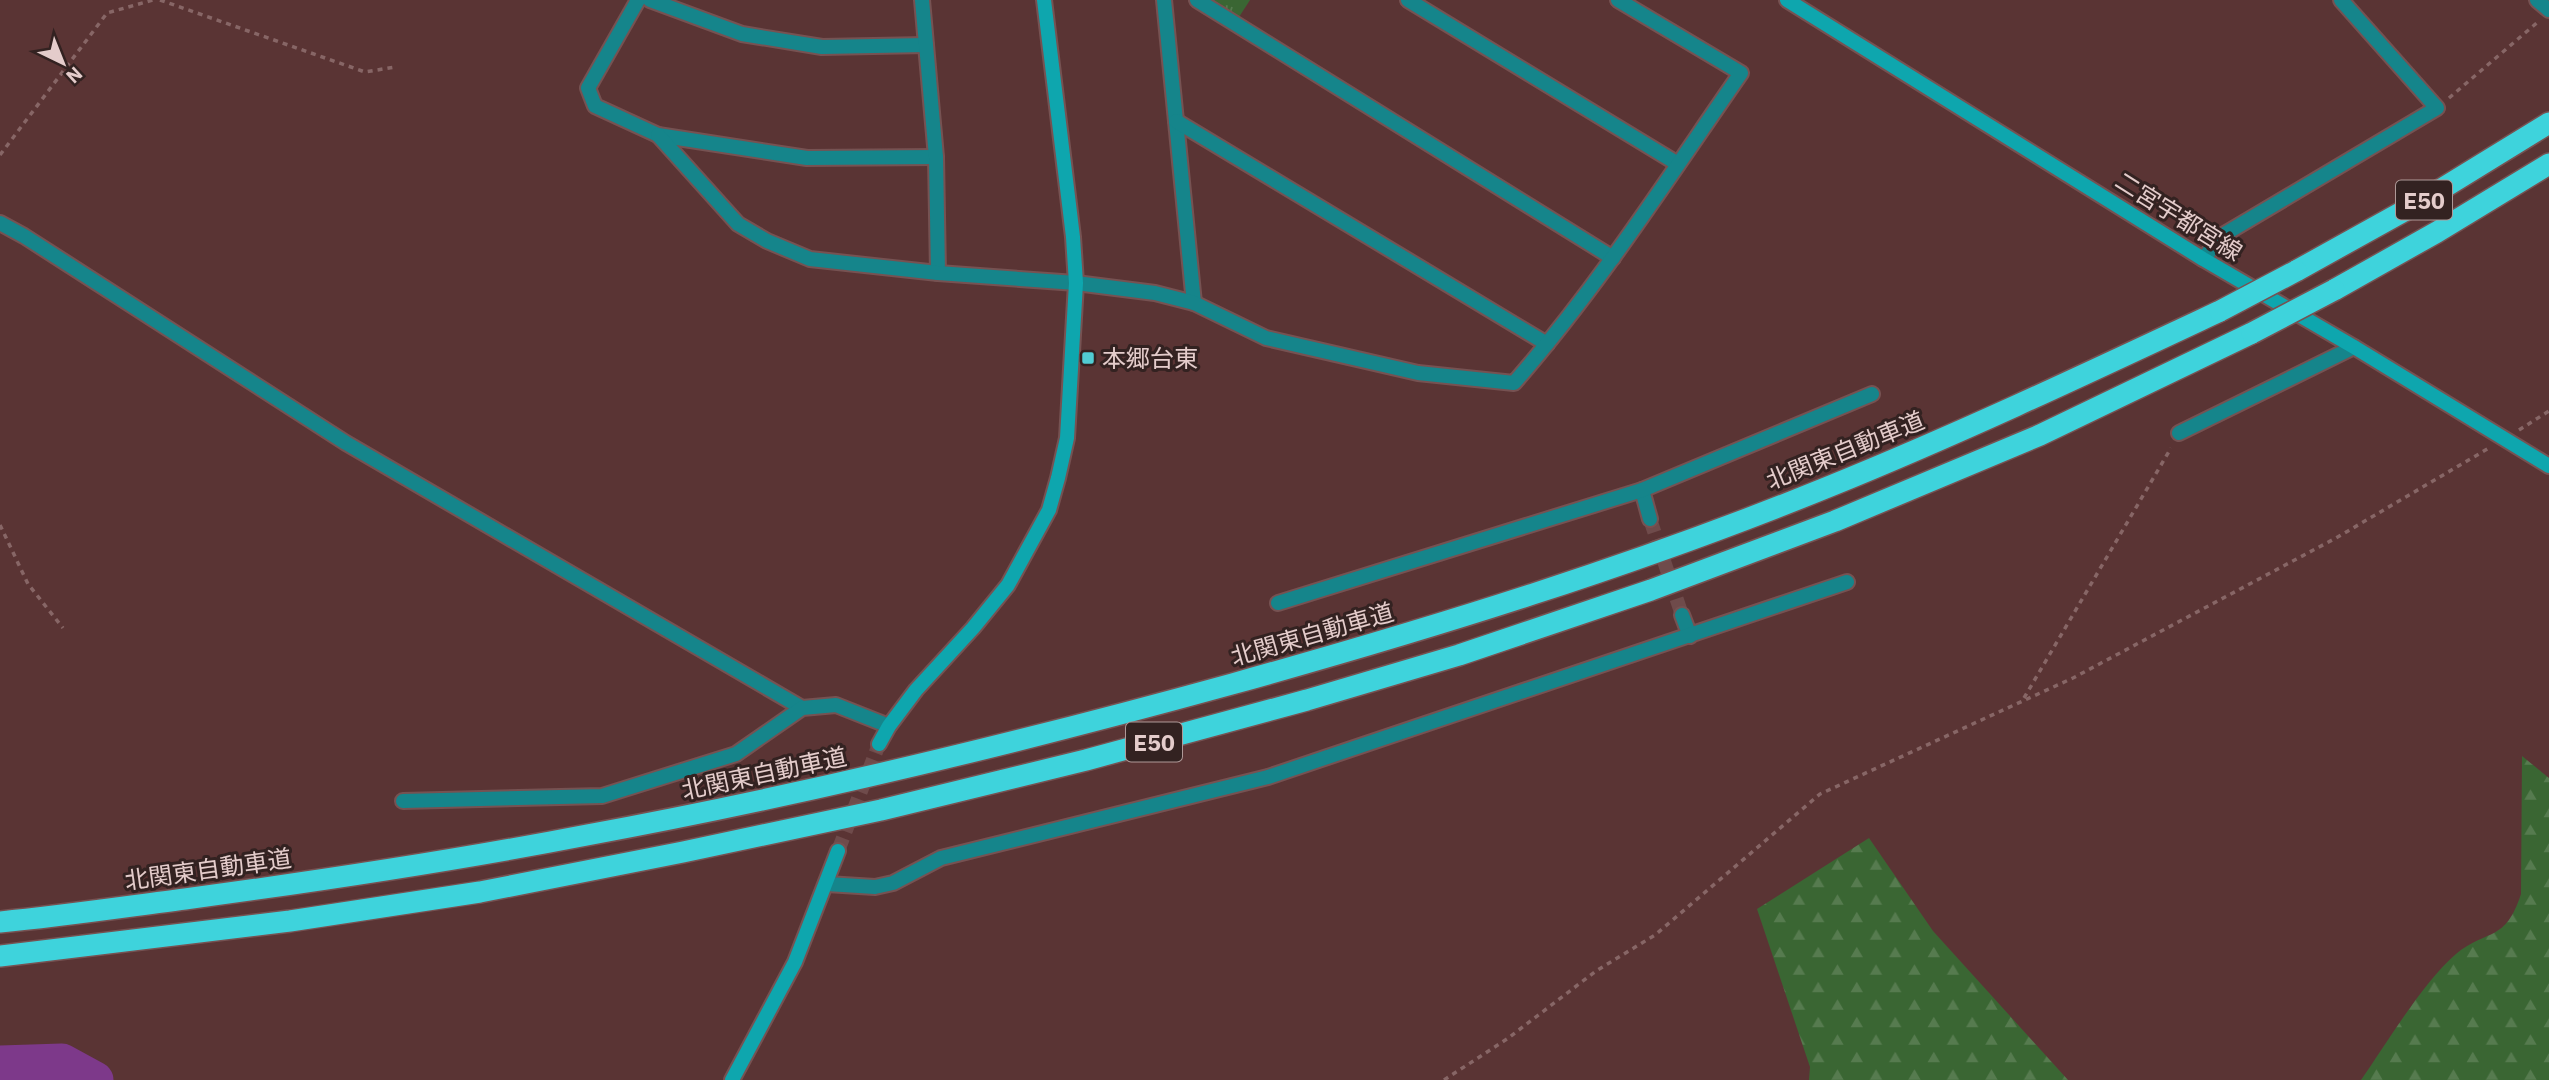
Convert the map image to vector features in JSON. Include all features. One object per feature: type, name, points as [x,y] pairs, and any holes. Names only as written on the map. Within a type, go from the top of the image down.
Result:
[{"type":"highway","name":"北関東自動車道","points":[[0,922],[289,885],[472,857],[671,820],[861,779],[1095,722],[1448,621],[1643,556],[1824,489],[2008,411],[2220,311],[2296,271],[2422,201],[2549,122]]},
{"type":"highway","name":"E50","points":[[0,956],[317,917],[480,892],[643,860],[881,810],[1047,770],[1307,700],[1485,646],[1651,590],[1835,521],[2040,435],[2252,333],[2334,289],[2549,164]]},
{"type":"street","points":[[638,0],[588,88],[596,106],[658,135],[807,158],[936,157]]},
{"type":"street","points":[[650,0],[742,34],[822,47],[926,45]]},
{"type":"street","points":[[922,0],[936,157],[938,273]]},
{"type":"street","points":[[879,744],[916,690],[974,628],[1008,585],[1049,510],[1067,438],[1076,283],[1073,237],[1044,0]]},
{"type":"street","points":[[1164,0],[1194,303]]},
{"type":"street","points":[[1197,0],[1613,258]]},
{"type":"street","points":[[1408,0],[1678,164]]},
{"type":"street","points":[[658,135],[738,224],[767,241],[810,259],[938,273],[1076,283],[1155,293],[1194,303],[1266,338],[1418,373],[1514,383],[1548,345],[1613,258],[1741,73],[1618,0]]},
{"type":"street","points":[[2203,259],[2223,235],[2437,108],[2341,0]]},
{"type":"street","points":[[2538,0],[2544,16]]},
{"type":"street","name":"二宮宇都宮線","points":[[1794,2],[2203,259],[2549,466]]},
{"type":"street","points":[[1176,121],[1548,345]]},
{"type":"street","points":[[0,223],[346,443],[802,708]]},
{"type":"street","points":[[2179,433],[2354,347]]},
{"type":"street","points":[[1278,603],[1642,490],[1872,394]]},
{"type":"street","points":[[1642,490],[1650,519]]},
{"type":"street","points":[[827,884],[875,887],[893,883],[941,858],[1268,778],[1847,582]]},
{"type":"street","points":[[1682,615],[1690,636]]},
{"type":"street","points":[[403,801],[602,796],[736,754],[802,708],[836,705],[889,726]]},
{"type":"street","points":[[732,1080],[794,962],[838,851]]},
{"type":"path","points":[[0,155],[107,13],[153,0]]},
{"type":"path","points":[[160,0],[365,72],[395,67]]},
{"type":"path","points":[[2437,108],[2544,16]]},
{"type":"path","points":[[1444,1080],[1507,1039],[1597,971],[1655,936],[1820,794],[2073,678],[2336,538],[2549,411]]},
{"type":"path","points":[[2023,700],[2179,433]]},
{"type":"path","points":[[0,525],[29,584],[63,628]]},
{"type":"green space","points":[[1209,0],[1250,0],[1239,17]]},
{"type":"green space","points":[[2522,756],[2549,778],[2549,1080],[2361,1080],[2431,980],[2456,954],[2502,928],[2515,910],[2521,894]]},
{"type":"green space","points":[[1869,838],[1933,931],[2068,1080],[1809,1080],[1810,1067],[1757,909]]},
{"type":"waterway","points":[[0,1064],[62,1062],[95,1080]]},
{"type":"tunnel","points":[[1650,519],[1682,615]]},
{"type":"tunnel","points":[[838,851],[879,744]]},
{"type":"place","name":"本郷台東","points":[[1088,358]]}]
